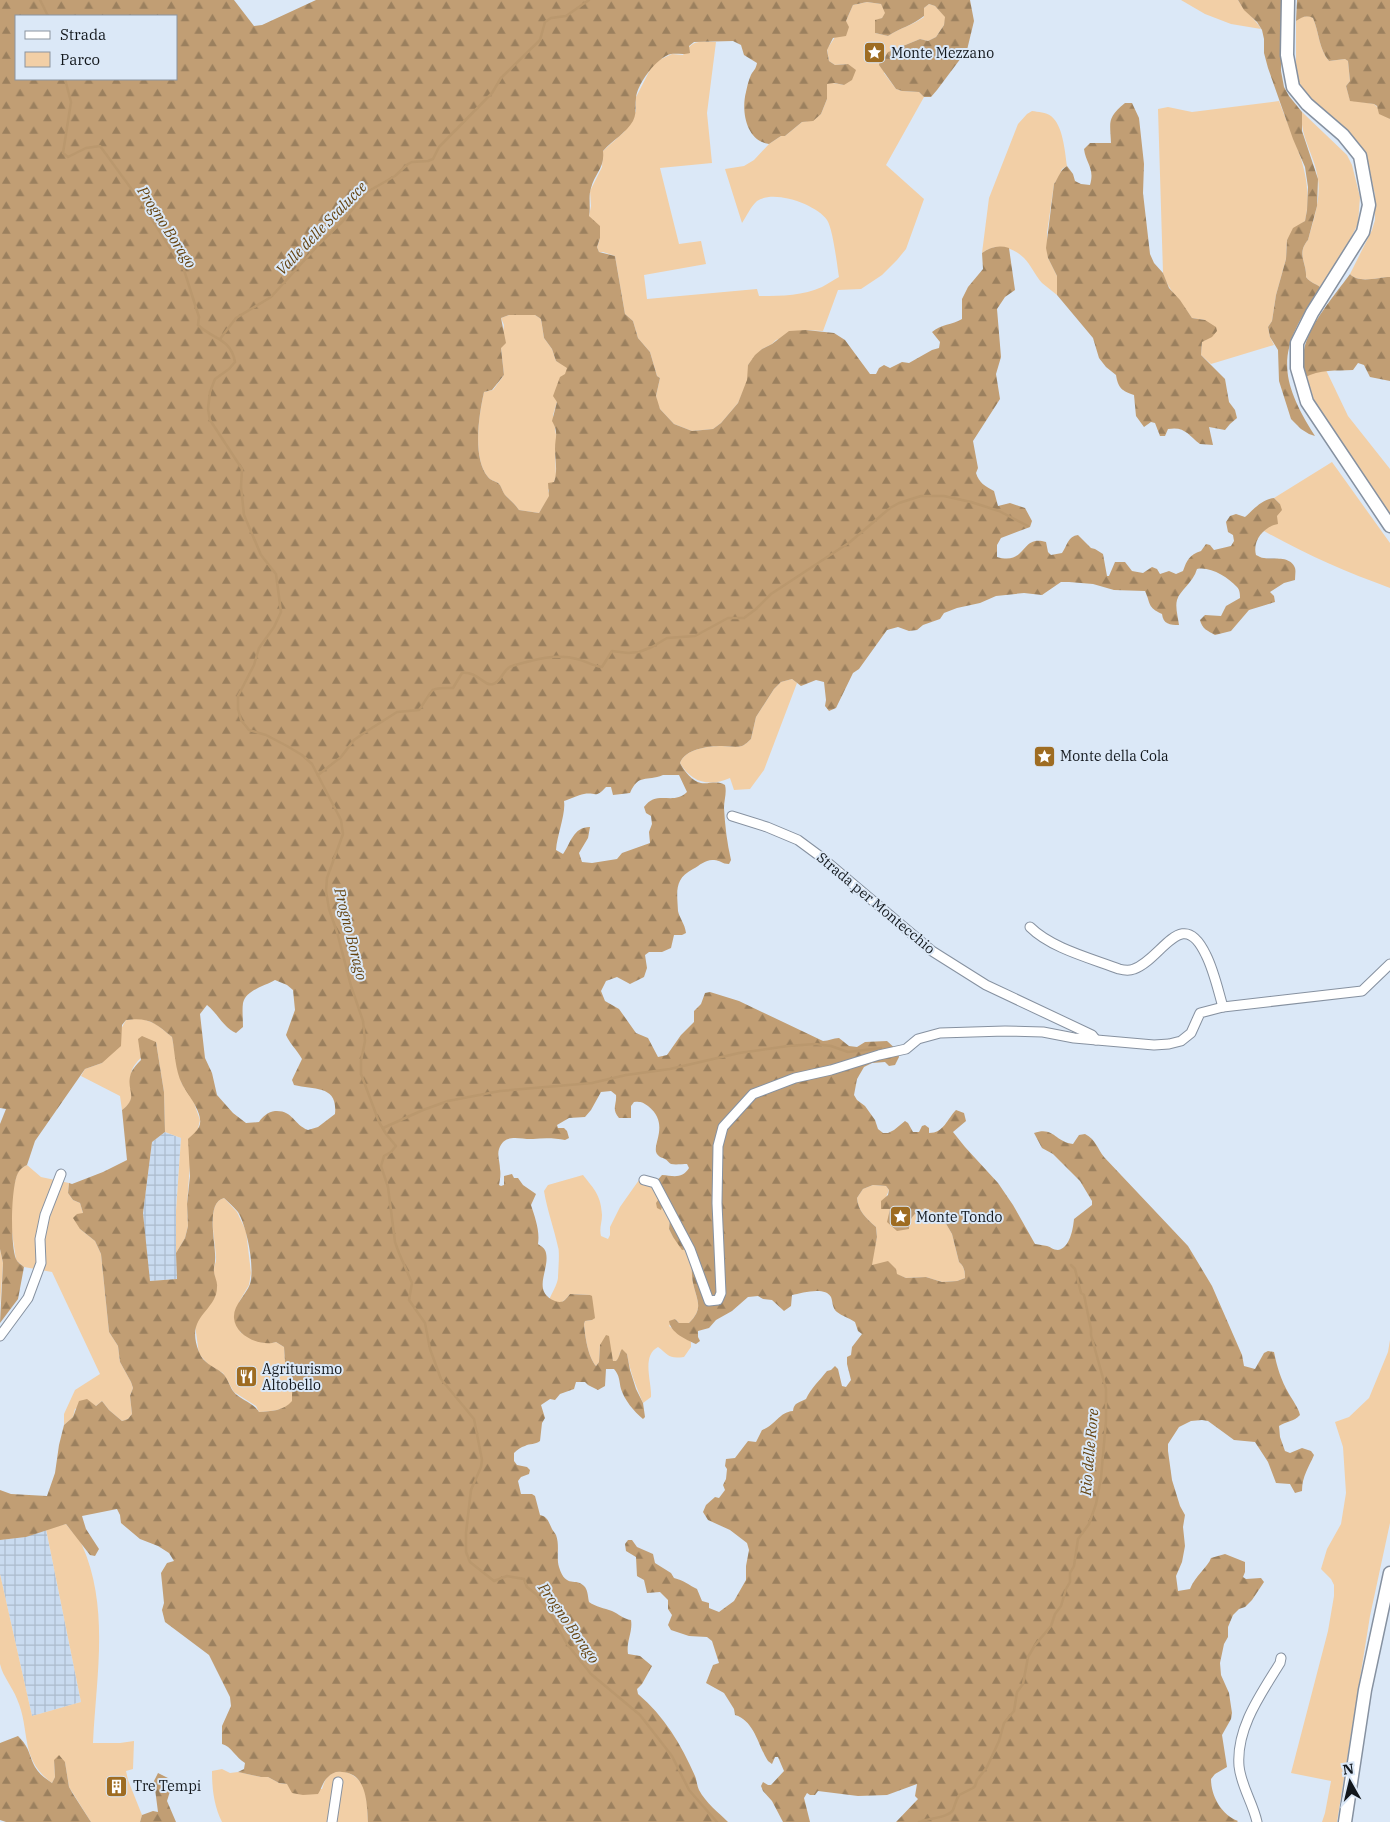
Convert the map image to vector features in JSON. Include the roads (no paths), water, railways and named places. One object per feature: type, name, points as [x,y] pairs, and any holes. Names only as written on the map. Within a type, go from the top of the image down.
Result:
[{"type":"street","points":[[1288,0],[1287,55],[1293,87],[1307,104],[1343,136],[1360,156],[1369,205],[1363,232],[1312,313],[1297,343],[1297,368],[1307,402],[1390,526]]},
{"type":"street","name":"Strada per Montecchio","points":[[732,816],[767,827],[798,840],[821,856],[932,951],[986,984],[1092,1035],[1096,1040]]},
{"type":"street","points":[[1030,927],[1040,937],[1062,947],[1118,969],[1128,970],[1144,964],[1170,939],[1187,933],[1198,940],[1207,956],[1223,1007]]},
{"type":"street","name":"Strada per Montecchio","points":[[644,1180],[656,1182],[690,1249],[709,1301],[718,1300],[721,1293],[717,1203],[718,1146],[723,1128],[753,1094],[795,1078],[906,1049],[918,1040],[940,1033],[1043,1032],[1096,1040],[1154,1045],[1168,1044],[1181,1041],[1191,1033],[1200,1013],[1223,1007],[1362,991],[1390,964]]},
{"type":"street","points":[[0,1336],[28,1298],[41,1263],[40,1238],[45,1215],[61,1174]]},
{"type":"street","points":[[1344,1822],[1365,1690],[1390,1573]]},
{"type":"street","points":[[1257,1822],[1246,1793],[1239,1766],[1241,1737],[1249,1716],[1280,1663],[1281,1658]]},
{"type":"street","points":[[332,1822],[338,1782]]},
{"type":"waterway","name":"Progno Borago","points":[[40,0],[48,15]]},
{"type":"waterway","name":"Valle delle Scalucce","points":[[220,339],[236,318],[271,297],[320,243],[342,222],[367,192],[395,176],[408,164],[433,159],[439,147],[492,93],[501,78],[540,40],[545,22],[551,18],[566,16],[589,0]]},
{"type":"waterway","name":"Progno Borago","points":[[65,80],[71,102],[63,153],[68,157],[86,148],[100,146],[141,202],[184,270],[199,317],[198,325],[225,343],[233,354],[235,362],[215,379],[210,392],[208,409],[210,420],[242,469],[241,487],[244,515],[261,555],[276,574],[281,612],[274,627],[259,648],[254,665],[238,696],[238,709],[241,720],[249,730],[266,735],[287,746],[312,764],[341,820],[343,834],[327,878],[326,891],[329,909],[363,1021],[365,1041],[361,1061],[361,1074],[379,1122],[396,1146],[384,1156],[381,1166],[388,1187],[395,1242],[412,1283],[409,1300],[425,1323],[430,1349],[441,1379],[474,1419],[482,1460],[471,1490],[466,1533],[466,1552],[470,1562],[494,1581],[507,1576],[524,1579],[527,1587],[537,1595],[551,1615],[567,1644],[591,1674],[640,1715],[672,1756],[689,1790],[717,1822]]},
{"type":"waterway","points":[[318,775],[341,757],[354,740],[397,712],[419,710],[433,690],[453,688],[462,673],[472,674],[487,683],[493,684],[498,681],[509,667],[544,658],[569,657],[602,667],[612,651],[639,652],[667,638],[695,636],[728,618],[744,618],[771,594],[850,542],[890,508],[899,503],[921,496],[944,496],[999,511],[1028,526]]},
{"type":"waterway","points":[[383,1128],[448,1101],[500,1091],[592,1083],[626,1075],[670,1069],[739,1053],[788,1046],[815,1044],[831,1046],[848,1052],[881,1048]]},
{"type":"waterway","name":"Rio delle Rore","points":[[919,1822],[950,1813],[959,1795],[973,1788],[987,1767],[999,1741],[1004,1723],[1014,1711],[1017,1692],[1023,1684],[1028,1657],[1035,1645],[1051,1626],[1055,1614],[1061,1606],[1070,1582],[1070,1573],[1074,1566],[1078,1539],[1089,1524],[1096,1504],[1101,1478],[1106,1421],[1106,1389],[1091,1335],[1084,1295],[1081,1293],[1075,1269],[1071,1265]]},
{"type":"place","name":"Monte Mezzano","points":[[875,53]]},
{"type":"place","name":"Monte della Cola","points":[[1044,756]]},
{"type":"place","name":"Monte Tondo","points":[[900,1217]]},
{"type":"place","name":"Agriturismo Altobello","points":[[246,1377]]},
{"type":"place","name":"Tre Tempi","points":[[117,1786]]}]
